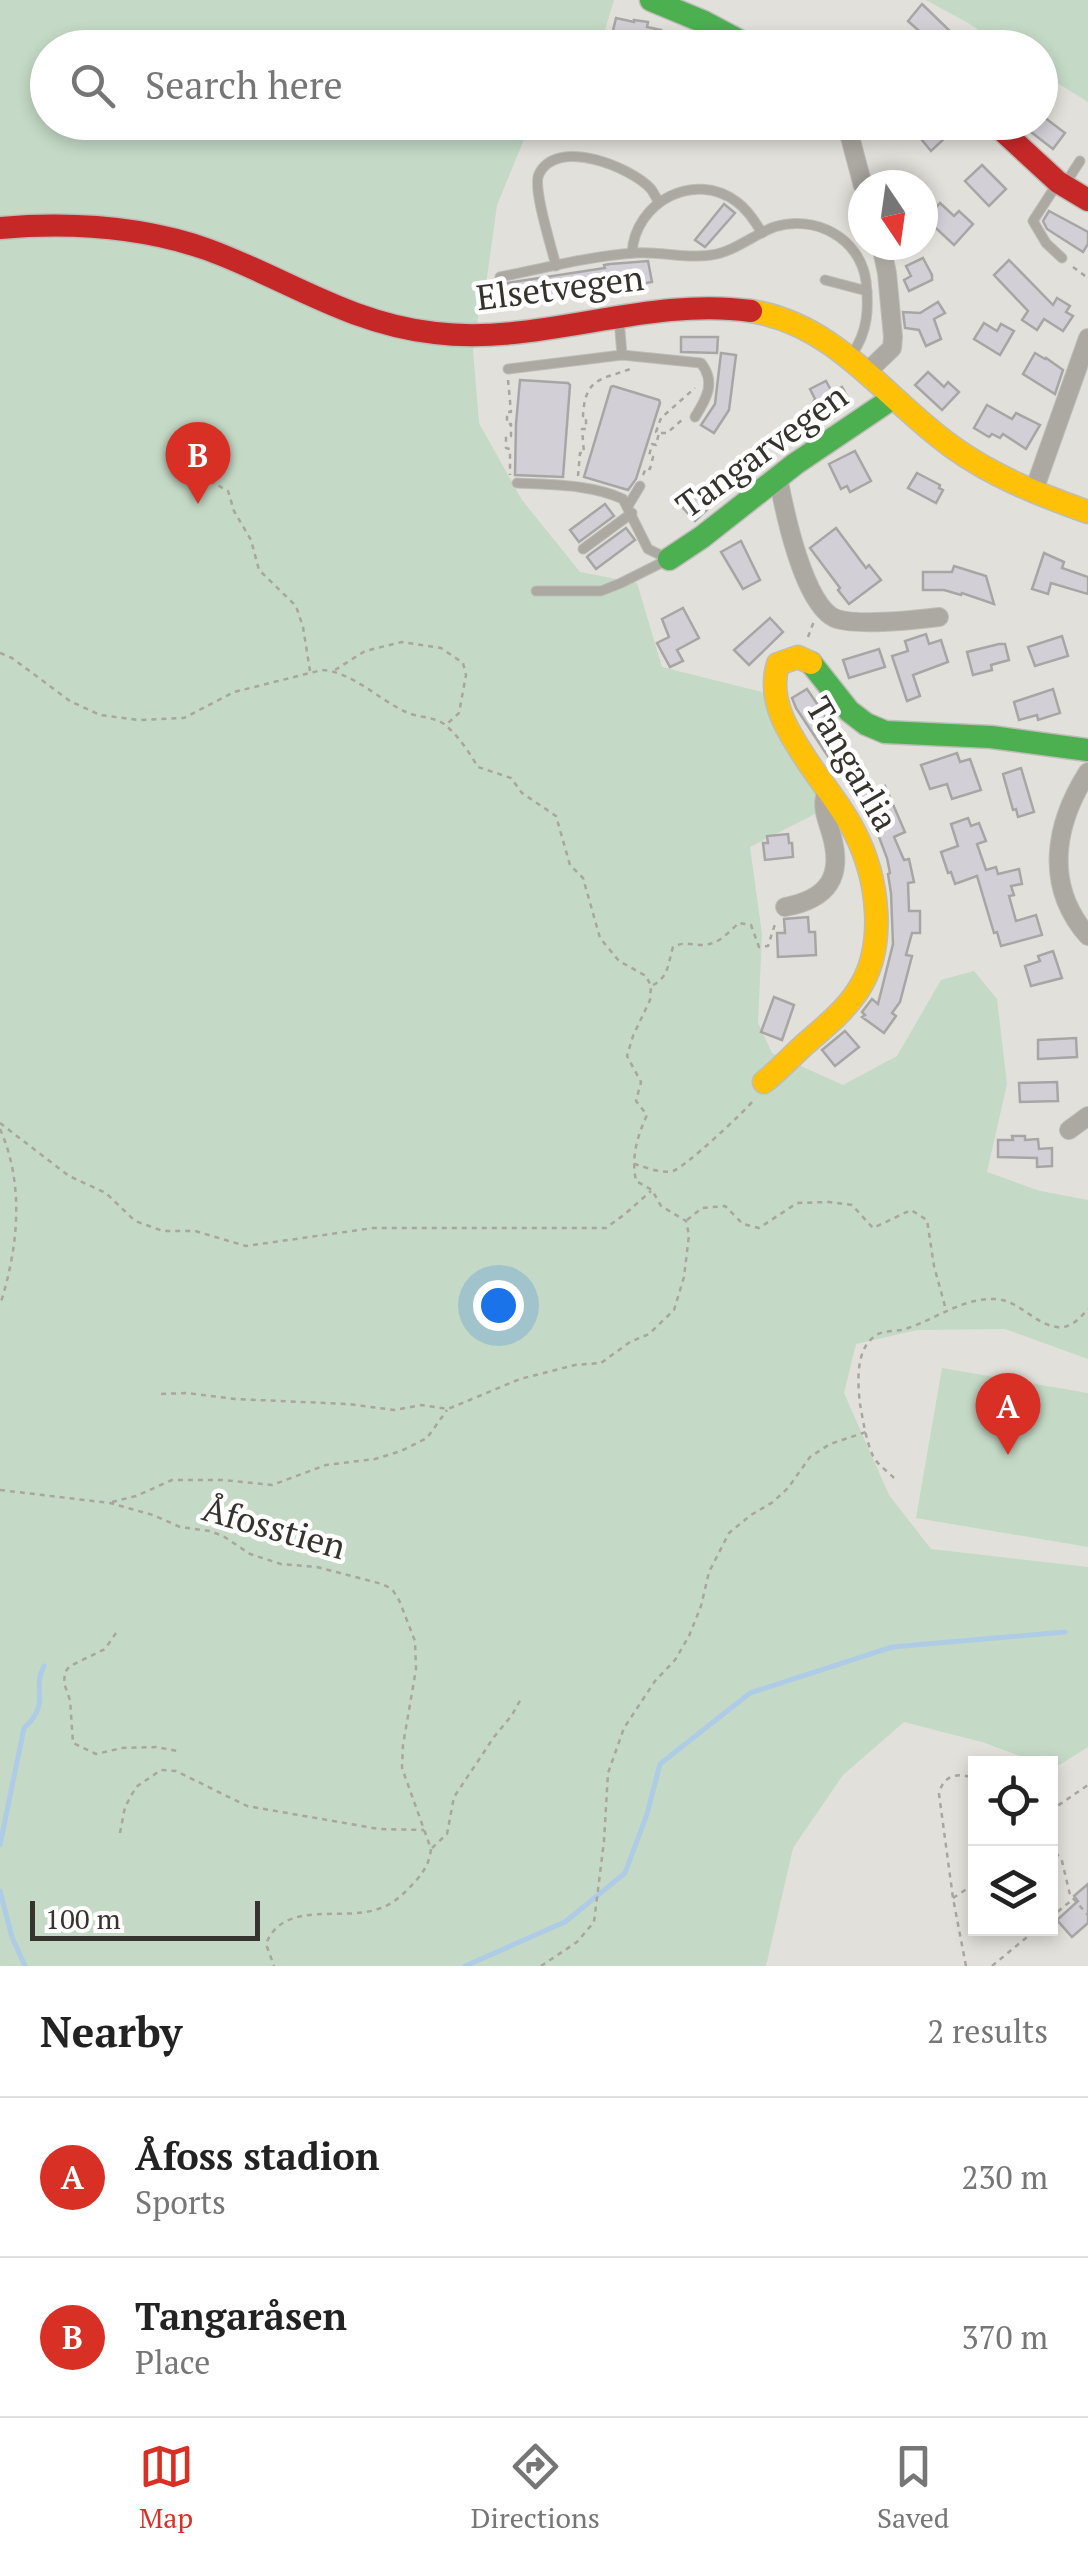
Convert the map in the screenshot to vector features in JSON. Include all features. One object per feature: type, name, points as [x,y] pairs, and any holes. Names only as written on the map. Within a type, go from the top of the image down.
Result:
[{"type":"street","points":[[652,0],[719,30]]},
{"type":"street","points":[[851,140],[859,170]]},
{"type":"street","points":[[1013,140],[1061,184],[1088,200]]},
{"type":"street","name":"Elsetvegen","points":[[0,228],[70,223],[136,229],[170,237],[236,261],[345,312],[412,331],[478,335],[688,308],[742,309],[791,320],[830,342],[958,451],[996,475],[1088,512]]},
{"type":"street","points":[[858,365],[892,348],[885,260]]},
{"type":"street","points":[[1034,492],[1088,338]]},
{"type":"street","name":"Tangarvegen","points":[[669,559],[893,398]]},
{"type":"street","points":[[778,477],[800,567],[830,615],[842,620],[940,617]]},
{"type":"street","name":"Tangarlia","points":[[764,1082],[860,989],[872,955],[874,903],[865,855],[844,812],[783,721],[772,678],[778,664],[785,659],[801,658],[815,667],[851,714],[876,730],[1088,750]]},
{"type":"street","points":[[1088,772],[1067,812],[1059,868],[1068,908],[1088,936]]},
{"type":"street","points":[[786,907],[812,900],[829,884],[835,860],[822,806],[828,788]]},
{"type":"street","points":[[1069,1130],[1088,1116]]},
{"type":"lane","points":[[556,266],[537,180],[548,162],[579,156],[611,165],[650,188],[659,202]]},
{"type":"lane","points":[[1062,258],[1046,243],[1033,222],[1080,162]]},
{"type":"lane","points":[[632,253],[637,226],[659,202],[688,190],[707,190],[740,203],[762,233]]},
{"type":"lane","points":[[500,277],[632,253],[712,255],[789,224],[825,228],[848,240]]},
{"type":"lane","points":[[858,365],[866,326],[867,290],[861,260]]},
{"type":"lane","points":[[825,280],[867,290]]},
{"type":"lane","points":[[619,316],[622,355]]},
{"type":"lane","points":[[510,369],[622,355],[695,360],[705,367],[710,391],[695,416]]},
{"type":"lane","points":[[517,483],[577,487],[623,499],[648,549],[669,559]]},
{"type":"lane","points":[[583,549],[630,510],[641,483]]},
{"type":"lane","points":[[536,591],[601,591],[669,559]]},
{"type":"path","points":[[1062,258],[1088,278]]},
{"type":"path","points":[[579,466],[580,453],[584,453],[582,429],[586,429],[583,416],[588,389],[600,378],[638,365],[642,357]]},
{"type":"path","points":[[510,369],[511,412],[507,412],[506,424],[511,424],[510,436],[506,436],[510,459]]},
{"type":"path","points":[[695,416],[688,416],[667,432],[656,432],[661,418],[709,378]]},
{"type":"path","points":[[641,483],[646,468],[650,469],[652,444],[656,445],[660,433]]},
{"type":"path","points":[[201,476],[228,491],[234,511],[251,540],[259,570],[296,606],[310,673]]},
{"type":"path","points":[[801,658],[820,602]]},
{"type":"path","points":[[0,653],[70,701],[100,715],[139,720],[184,718],[234,692],[334,671],[365,651],[402,642],[441,648],[462,663],[466,675],[459,713],[446,726]]},
{"type":"path","points":[[160,1394],[394,1410],[422,1405],[448,1409],[520,1379],[575,1365],[602,1363],[648,1334],[674,1310],[684,1277],[689,1236],[686,1221],[660,1206],[652,1190],[636,1181],[632,1163],[638,1134],[648,1114],[636,1102],[641,1082],[627,1056],[650,1000],[651,986],[646,976],[620,961],[600,938],[583,878],[570,866],[556,816],[522,793],[511,778],[478,767],[446,726],[390,705],[334,671]]},
{"type":"path","points":[[651,986],[667,973],[673,947],[682,942],[714,943],[740,923],[751,925],[759,947],[768,946],[786,907]]},
{"type":"path","points":[[632,1163],[662,1172],[677,1171],[750,1106],[764,1082]]},
{"type":"path","points":[[0,1123],[68,1176],[106,1192],[134,1221],[163,1230],[196,1231],[246,1246],[373,1228],[606,1228],[652,1190]]},
{"type":"path","points":[[0,1130],[14,1182],[16,1238],[0,1305]]},
{"type":"path","points":[[686,1221],[702,1208],[725,1206],[744,1224],[760,1228],[798,1204],[828,1202],[852,1206],[873,1228],[911,1210],[926,1220],[946,1310]]},
{"type":"path","points":[[894,1478],[874,1458],[866,1432],[858,1388],[866,1344],[878,1334],[898,1332],[970,1301],[998,1299],[1057,1327],[1078,1321],[1088,1309]]},
{"type":"path","points":[[110,1503],[172,1480],[272,1485],[326,1465],[375,1459],[428,1438],[448,1409]]},
{"type":"path","points":[[541,1966],[577,1942],[594,1922],[608,1773],[624,1728],[656,1681],[676,1660],[689,1636],[709,1572],[729,1534],[788,1488],[810,1457],[830,1444],[866,1432]]},
{"type":"path","name":"Åfosstien","points":[[0,1490],[110,1503],[180,1527],[210,1531],[250,1554],[281,1564],[317,1567],[392,1589],[415,1641],[416,1669],[402,1768],[431,1849]]},
{"type":"path","points":[[116,1633],[105,1649],[65,1672],[73,1743],[96,1754],[156,1746],[178,1751]]},
{"type":"path","points":[[274,1966],[266,1944],[281,1922],[381,1908],[397,1900],[420,1878],[430,1862],[431,1849],[448,1834],[454,1798],[522,1697]]},
{"type":"path","points":[[120,1833],[125,1807],[136,1787],[161,1770],[176,1771],[247,1806],[379,1830],[424,1830]]},
{"type":"path","points":[[966,1966],[938,1794],[945,1779],[968,1776]]},
{"type":"path","points":[[1058,1806],[1088,1785]]},
{"type":"path","points":[[1051,1846],[1062,1861],[1066,1887],[1088,1914]]},
{"type":"path","points":[[952,1898],[968,1888]]},
{"type":"path","points":[[1058,1911],[1073,1899]]},
{"type":"path","points":[[992,1966],[1028,1936]]},
{"type":"green space","points":[[0,0],[614,0],[605,30],[30,30],[30,140],[524,140],[497,205],[485,292],[482,290],[473,351],[479,423],[522,500],[580,572],[637,583],[662,667],[762,692],[817,785],[815,814],[750,847],[762,934],[758,1023],[772,1053],[843,1085],[897,1056],[941,980],[974,971],[997,999],[1007,1084],[987,1172],[1040,1191],[1088,1200],[1088,1359],[1005,1329],[917,1330],[856,1344],[844,1393],[889,1495],[931,1549],[1088,1567],[1088,1747],[1058,1766],[1058,1756],[1020,1756],[904,1722],[843,1775],[793,1848],[766,1966],[0,1966]]},
{"type":"green space","points":[[926,0],[1088,0],[1088,102],[1058,83],[1058,30],[978,30]]},
{"type":"green space","points":[[942,1368],[1088,1393],[1088,1547],[916,1518]]},
{"type":"building","points":[[922,4],[949,30],[918,30],[908,21]]},
{"type":"building","points":[[616,18],[648,22],[647,27],[661,30],[613,30]]},
{"type":"building","points":[[1058,128],[1065,133],[1053,149],[1041,140],[1058,140]]},
{"type":"building","points":[[922,140],[943,140],[931,151]]},
{"type":"building","points":[[982,165],[1006,189],[989,206],[965,181]]},
{"type":"building","points":[[940,203],[954,216],[959,211],[973,224],[954,245],[938,230]]},
{"type":"building","points":[[724,204],[735,213],[705,247],[695,240]]},
{"type":"building","points":[[1049,211],[1088,232],[1083,252],[1047,229],[1043,221]]},
{"type":"building","points":[[924,260],[932,280],[909,291],[904,280],[911,276],[906,266]]},
{"type":"building","points":[[1009,260],[1053,305],[1057,298],[1070,306],[1066,312],[1073,316],[1063,331],[1044,319],[1037,330],[1022,320],[1028,311],[994,275]]},
{"type":"building","points":[[648,261],[652,282],[484,310],[480,287]]},
{"type":"building","points":[[938,302],[945,313],[934,319],[941,339],[926,346],[919,330],[905,328],[903,312],[920,313]]},
{"type":"building","points":[[984,323],[997,331],[1001,324],[1014,331],[1000,355],[974,339]]},
{"type":"building","points":[[681,337],[718,337],[717,353],[681,352]]},
{"type":"building","points":[[721,353],[736,355],[729,410],[714,433],[701,425],[715,404]]},
{"type":"building","points":[[1035,353],[1063,370],[1055,394],[1023,374]]},
{"type":"building","points":[[928,372],[944,387],[948,382],[959,392],[942,410],[915,385]]},
{"type":"building","points":[[520,380],[570,385],[563,477],[515,475]]},
{"type":"building","points":[[826,381],[832,392],[842,387],[851,404],[834,413],[830,404],[812,432],[800,424],[815,399],[810,389]]},
{"type":"building","points":[[613,386],[660,403],[636,479],[628,490],[584,477]]},
{"type":"building","points":[[987,405],[1012,419],[1016,413],[1040,425],[1026,449],[1003,434],[1000,438],[992,434],[989,437],[974,428]]},
{"type":"building","points":[[855,451],[871,481],[850,492],[847,486],[841,489],[829,464]]},
{"type":"building","points":[[917,473],[940,485],[943,490],[936,503],[908,488]]},
{"type":"building","points":[[717,477],[729,489],[695,521],[682,507]]},
{"type":"building","points":[[605,504],[614,516],[579,542],[570,530]]},
{"type":"building","points":[[626,528],[635,540],[596,569],[587,557]]},
{"type":"building","points":[[836,528],[866,568],[869,565],[881,580],[849,604],[810,548]]},
{"type":"building","points":[[741,541],[760,580],[743,589],[721,552]]},
{"type":"building","points":[[1044,553],[1064,562],[1062,568],[1088,577],[1088,594],[1051,583],[1048,594],[1032,589]]},
{"type":"building","points":[[954,566],[986,576],[994,604],[962,593],[923,590],[923,572],[952,572]]},
{"type":"building","points":[[683,608],[699,638],[677,650],[683,661],[670,667],[657,643],[669,637],[662,619]]},
{"type":"building","points":[[770,618],[783,632],[749,665],[734,650]]},
{"type":"building","points":[[926,634],[929,644],[941,640],[948,662],[913,675],[920,696],[907,701],[892,656],[908,651],[905,641]]},
{"type":"building","points":[[1062,636],[1068,656],[1035,666],[1028,647]]},
{"type":"building","points":[[1005,644],[1009,660],[973,675],[967,652]]},
{"type":"building","points":[[879,649],[885,667],[849,678],[843,660]]},
{"type":"building","points":[[807,689],[877,792],[885,786],[905,832],[894,837],[904,860],[909,859],[914,882],[908,883],[909,911],[920,911],[920,933],[912,933],[906,955],[912,956],[900,1002],[884,1033],[862,1017],[862,1012],[872,999],[878,1004],[893,944],[887,858],[876,829],[796,708],[792,698]]},
{"type":"building","points":[[1053,689],[1060,713],[1038,720],[1037,715],[1019,720],[1014,702]]},
{"type":"building","points":[[957,753],[960,762],[970,759],[981,790],[952,799],[947,784],[930,789],[921,765]]},
{"type":"building","points":[[1021,768],[1034,812],[1018,817],[1003,774]]},
{"type":"building","points":[[968,818],[971,826],[979,823],[986,841],[977,844],[986,870],[996,867],[998,874],[1019,869],[1022,884],[1011,886],[1014,895],[1009,896],[1016,921],[1036,915],[1042,935],[1001,946],[977,876],[955,884],[951,872],[948,873],[941,852],[958,846],[951,824]]},
{"type":"building","points":[[788,834],[793,857],[765,860],[763,843],[768,843],[767,836]]},
{"type":"building","points":[[808,917],[809,932],[815,932],[816,955],[778,957],[777,933],[785,933],[784,919]]},
{"type":"building","points":[[1053,951],[1062,978],[1031,986],[1025,966]]},
{"type":"building","points":[[774,997],[794,1005],[782,1040],[761,1032]]},
{"type":"building","points":[[845,1031],[859,1047],[835,1066],[822,1050]]},
{"type":"building","points":[[1076,1038],[1077,1057],[1038,1059],[1038,1040]]},
{"type":"building","points":[[1057,1082],[1058,1101],[1020,1102],[1019,1083]]},
{"type":"building","points":[[1012,1136],[1038,1139],[1039,1149],[1052,1148],[1052,1166],[1037,1167],[1037,1158],[998,1157],[998,1140],[1013,1140]]},
{"type":"building","points":[[1088,1884],[1088,1923],[1072,1937],[1058,1919],[1078,1901],[1074,1896]]},
{"type":"waterway","points":[[465,1966],[565,1922],[625,1873],[660,1764],[750,1693],[892,1647],[1065,1632]]},
{"type":"waterway","points":[[0,1845],[24,1728],[37,1711],[44,1666]]},
{"type":"waterway","points":[[0,1891],[12,1937],[25,1966]]},
{"type":"traffic: fast","points":[[651,0],[719,30]]},
{"type":"traffic: fast","points":[[669,559],[795,464],[893,398]]},
{"type":"traffic: fast","points":[[811,663],[849,711],[885,732],[991,737],[1088,750]]},
{"type":"traffic: slow","points":[[751,311],[782,319],[835,347],[927,427],[983,467],[1088,512]]},
{"type":"traffic: slow","points":[[764,1082],[851,1000],[867,974],[876,933],[874,890],[862,849],[844,813],[793,739],[777,703],[778,664],[798,657],[811,663]]},
{"type":"traffic: jam","points":[[1012,140],[1058,182],[1088,200]]},
{"type":"traffic: jam","points":[[0,228],[79,226],[132,231],[183,242],[347,310],[404,328],[435,333],[514,333],[672,310],[751,311]]},
{"type":"place","name":"Tangaråsen","points":[[198,504]]},
{"type":"place","name":"Åfoss stadion","points":[[1008,1455]]}]
